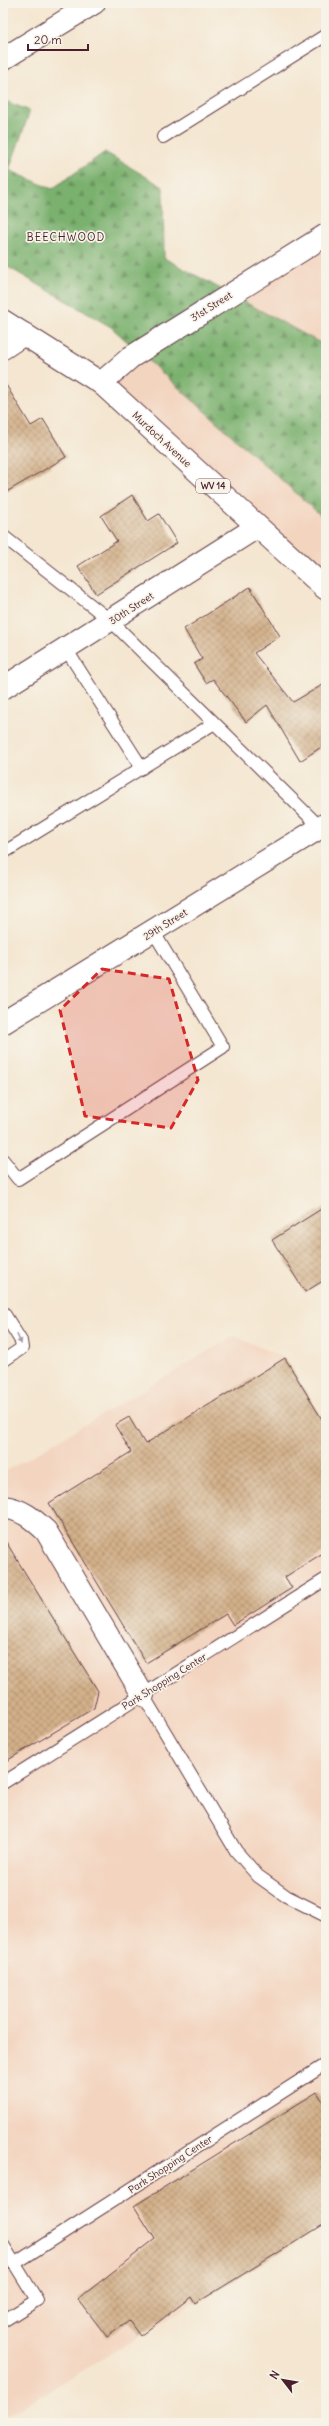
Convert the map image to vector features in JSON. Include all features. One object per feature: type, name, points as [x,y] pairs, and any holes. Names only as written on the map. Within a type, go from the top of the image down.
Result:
[{"type":"street","points":[[3,59],[94,3]]},
{"type":"street","name":"31st Street","points":[[101,383],[130,357],[326,235]]},
{"type":"street","name":"Murdoch Avenue","points":[[3,321],[101,383],[326,589]]},
{"type":"street","points":[[3,348],[24,334]]},
{"type":"street","name":"30th Street","points":[[3,688],[111,621],[257,527]]},
{"type":"street","name":"29th Street","points":[[3,1023],[152,931],[324,828]]},
{"type":"street","points":[[3,1506],[15,1508],[32,1517],[46,1532],[143,1695]]},
{"type":"lane","points":[[163,137],[326,35]]},
{"type":"lane","points":[[3,536],[111,621],[213,724],[324,828]]},
{"type":"lane","points":[[66,649],[142,768]]},
{"type":"lane","points":[[3,853],[213,724]]},
{"type":"lane","points":[[3,1160],[18,1179],[223,1047],[152,931]]},
{"type":"lane","points":[[3,1312],[21,1341],[22,1348],[3,1361]]},
{"type":"lane","name":"Park Shopping Center","points":[[3,1783],[326,1580]]},
{"type":"lane","points":[[143,1695],[236,1851],[258,1876],[286,1896],[326,1916]]},
{"type":"lane","name":"Park Shopping Center","points":[[14,2264],[326,2064]]},
{"type":"lane","points":[[3,2245],[37,2300],[3,2321]]},
{"type":"highlighted area","points":[[102,969],[169,979],[198,1080],[171,1128],[85,1116],[60,1010]]},
{"type":"shaded area","points":[[326,235],[326,589],[101,383]]},
{"type":"shaded area","points":[[234,1336],[285,1358],[326,1426],[326,2223],[3,2419],[3,1473]]},
{"type":"green space","points":[[3,100],[30,111],[9,170],[52,189],[105,152],[163,187],[164,258],[326,346],[326,520],[111,327],[3,264]]},
{"type":"building","points":[[3,380],[31,426],[43,419],[66,457],[3,494]]},
{"type":"building","points":[[132,495],[148,521],[159,514],[177,543],[96,594],[78,566],[117,541],[101,516]]},
{"type":"building","points":[[250,587],[280,636],[254,653],[293,702],[326,683],[326,744],[300,761],[267,705],[246,722],[213,679],[206,683],[194,664],[202,659],[184,629]]},
{"type":"building","points":[[326,1206],[326,1279],[305,1292],[272,1240]]},
{"type":"building","points":[[285,1358],[326,1426],[326,1551],[285,1577],[292,1588],[233,1625],[226,1614],[146,1663],[49,1503],[131,1452],[115,1425],[129,1417],[145,1444]]},
{"type":"building","points":[[3,1537],[98,1691],[94,1708],[3,1763]]},
{"type":"building","points":[[317,2092],[326,2106],[326,2223],[195,2304],[191,2297],[140,2336],[129,2321],[107,2337],[78,2299],[155,2239],[134,2206]]},
{"type":"district","name":"BEECHWOOD","points":[[66,237]]}]
